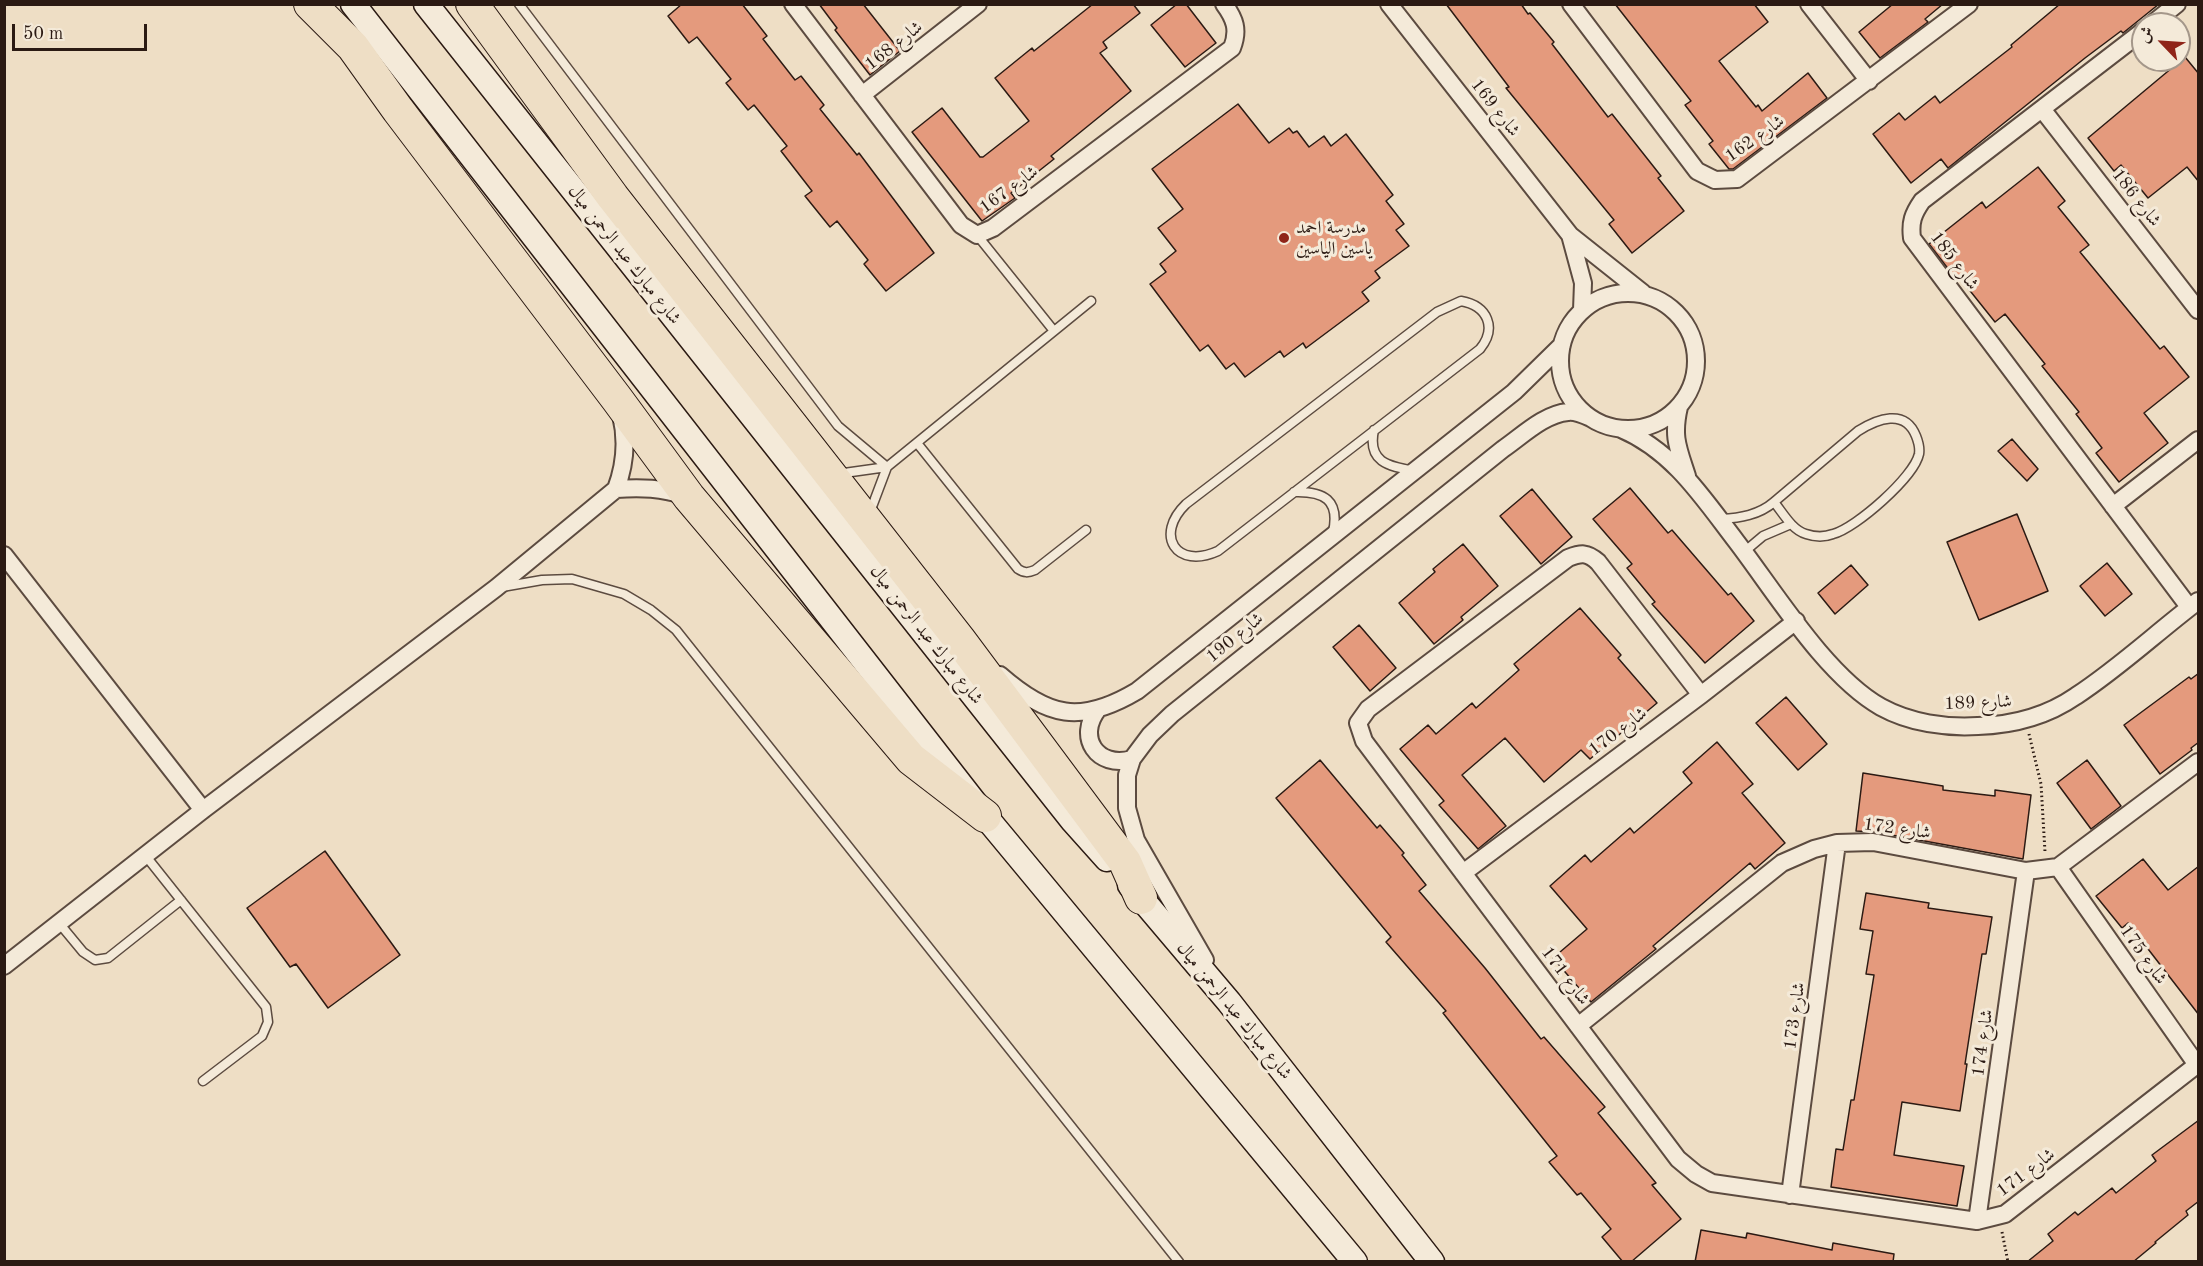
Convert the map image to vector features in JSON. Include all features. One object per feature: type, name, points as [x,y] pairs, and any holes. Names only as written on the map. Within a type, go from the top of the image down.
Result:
[{"type":"highway","points":[[472,4],[613,197],[959,639],[1125,862],[1141,898]]},
{"type":"highway","points":[[318,11],[353,47],[689,497],[911,759],[985,816]]},
{"type":"main road","points":[[353,4],[985,816],[1355,1262]]},
{"type":"main road","name":"شارع مبارك عبد الرحمن ميال","points":[[426,4],[1073,822],[1229,1002],[1432,1262]]},
{"type":"street","name":"شارع 167","points":[[793,4],[961,225],[977,235],[993,228],[1232,48],[1237,36],[1234,19],[1224,4]]},
{"type":"street","name":"شارع 168","points":[[862,95],[978,4]]},
{"type":"street","name":"شارع 169","points":[[1389,4],[1570,235],[1642,293]]},
{"type":"street","name":"شارع 162","points":[[1571,4],[1697,171],[1715,180],[1737,179],[1969,4]]},
{"type":"street","points":[[1809,4],[1869,81]]},
{"type":"street","name":"شارع 185","points":[[2131,40],[1922,201],[1912,214],[1910,227],[1912,238],[2113,506],[2194,604]]},
{"type":"street","name":"شارع 186","points":[[2042,109],[2199,310]]},
{"type":"street","name":"شارع 169","points":[[1570,235],[1583,283],[1582,310]]},
{"type":"street","points":[[1621,292],[1642,293],[1662,301],[1678,313],[1690,330],[1696,350],[1696,370],[1690,390],[1678,407],[1662,420],[1642,428],[1621,429],[1591,418],[1575,404],[1565,386],[1560,365],[1562,345],[1570,326],[1582,310],[1600,298],[1621,292]]},
{"type":"street","name":"شارع 190","points":[[959,639],[1022,694],[1050,709],[1066,712],[1098,709],[1125,699],[1150,683],[1514,392],[1562,345]]},
{"type":"street","points":[[4,966],[203,810],[496,588],[616,489],[621,476],[624,455],[624,425],[617,399]]},
{"type":"street","name":"شارع 189","points":[[1678,407],[1675,441],[1687,477]]},
{"type":"street","name":"شارع 190","points":[[1229,1002],[1136,840],[1126,808],[1127,775],[1132,759],[1150,735],[1172,714],[1503,449],[1540,422],[1557,414],[1570,411],[1591,418]]},
{"type":"street","name":"شارع 189","points":[[1621,429],[1643,438],[1687,477],[1796,621],[1845,680],[1882,708],[1906,718],[1955,727],[2002,725],[2026,720],[2075,697],[2194,604]]},
{"type":"street","points":[[2113,506],[2199,440]]},
{"type":"street","points":[[616,489],[641,487],[667,489],[689,497]]},
{"type":"street","name":"شارع 171","points":[[1701,694],[1598,562],[1590,554],[1583,553],[1568,558],[1368,710],[1358,723],[1364,741],[1678,1159],[1696,1174],[1712,1183],[1977,1221],[2005,1214],[2198,1065]]},
{"type":"street","points":[[4,555],[203,810]]},
{"type":"street","name":"شارع 170","points":[[1463,873],[1796,621]]},
{"type":"street","points":[[1098,709],[1089,725],[1089,735],[1096,752],[1113,761],[1132,759]]},
{"type":"street","points":[[2052,868],[2199,762]]},
{"type":"street","name":"شارع 172","points":[[1578,1026],[1782,862],[1814,849],[1837,843],[1873,842],[2026,871],[2052,868]]},
{"type":"street","name":"شارع 173","points":[[1790,1195],[1837,843]]},
{"type":"street","name":"شارع 175","points":[[2052,868],[2198,1065]]},
{"type":"street","name":"شارع 174","points":[[1977,1221],[2026,871]]},
{"type":"lane","points":[[519,4],[837,426],[887,467]]},
{"type":"lane","points":[[977,235],[1054,331]]},
{"type":"lane","points":[[830,475],[887,467],[1091,301]]},
{"type":"lane","points":[[1461,301],[1474,303],[1483,310],[1488,321],[1488,331],[1486,342],[1480,349],[1374,430],[1218,551],[1207,556],[1185,556],[1175,549],[1171,542],[1172,522],[1186,504],[1437,312],[1461,301]]},
{"type":"lane","points":[[1720,519],[1753,515],[1773,502],[1872,422],[1886,418],[1897,418],[1908,422],[1918,442],[1919,453],[1915,465],[1904,481],[1849,527],[1834,534],[1818,537],[1805,534],[1791,524],[1773,502]]},
{"type":"lane","points":[[1374,430],[1371,444],[1374,453],[1383,462],[1397,468],[1414,471]]},
{"type":"lane","points":[[917,443],[1018,569],[1029,573],[1035,570],[1086,530]]},
{"type":"lane","points":[[867,522],[887,467]]},
{"type":"lane","points":[[1294,492],[1309,492],[1330,501],[1336,512],[1333,536]]},
{"type":"lane","points":[[1744,552],[1763,536],[1791,524]]},
{"type":"lane","points":[[496,588],[542,580],[572,579],[624,594],[651,610],[676,630],[1179,1262]]},
{"type":"lane","points":[[146,855],[266,1007],[268,1022],[261,1036],[203,1082]]},
{"type":"lane","points":[[59,923],[83,952],[95,960],[108,958],[181,900]]},
{"type":"path","points":[[2026,720],[2041,784],[2052,868]]},
{"type":"path","points":[[1998,1216],[2008,1262]]},
{"type":"building","points":[[682,4],[742,4],[767,36],[763,39],[795,80],[801,76],[824,105],[820,109],[857,155],[859,153],[934,253],[886,291],[864,264],[868,260],[837,221],[830,227],[805,196],[812,191],[781,151],[787,146],[754,105],[748,110],[726,83],[731,79],[697,37],[689,43],[668,16]]},
{"type":"building","points":[[819,4],[863,4],[900,51],[870,75],[835,30],[837,28]]},
{"type":"building","points":[[1093,4],[1133,4],[1140,13],[1103,42],[1107,48],[1100,53],[1131,91],[1051,156],[1054,159],[1011,193],[1015,198],[982,221],[912,132],[942,108],[980,157],[983,157],[1029,121],[995,78],[1032,48],[1034,51]]},
{"type":"building","points":[[1177,4],[1186,4],[1216,43],[1185,67],[1151,25]]},
{"type":"building","points":[[1446,4],[1521,4],[1554,42],[1552,44],[1608,117],[1612,114],[1661,176],[1658,178],[1684,211],[1632,253],[1609,224],[1614,220],[1506,88],[1509,87]]},
{"type":"building","points":[[1615,4],[1754,4],[1768,22],[1719,61],[1756,107],[1758,105],[1762,111],[1808,73],[1827,98],[1733,169],[1729,169],[1709,144],[1713,141],[1685,105],[1691,101]]},
{"type":"building","points":[[1893,4],[1943,4],[1925,19],[1928,22],[1880,58],[1859,32]]},
{"type":"building","points":[[2060,4],[2159,4],[2149,12],[2131,12],[2131,27],[2123,33],[2121,31],[2085,58],[1948,168],[1941,159],[1911,183],[1873,134],[1899,113],[1905,120],[1935,96],[1940,103],[2012,47],[2011,45]]},
{"type":"building","points":[[2191,64],[2199,74],[2199,182],[2187,167],[2148,198],[2121,165],[2114,171],[2088,138],[2167,72],[2191,72]]},
{"type":"building","name":"مدرسة احمد ياسين الياسين","points":[[1238,104],[1269,143],[1289,128],[1293,133],[1297,131],[1309,147],[1324,136],[1331,146],[1346,134],[1393,195],[1386,201],[1404,224],[1396,230],[1409,246],[1375,271],[1380,278],[1362,292],[1369,301],[1306,348],[1303,343],[1284,357],[1280,351],[1245,377],[1234,363],[1226,369],[1208,345],[1200,351],[1150,284],[1166,272],[1160,264],[1176,251],[1158,228],[1183,209],[1152,169]]},
{"type":"building","points":[[2038,167],[2065,201],[2058,207],[2089,245],[2080,252],[2160,349],[2164,346],[2189,377],[2144,413],[2168,443],[2119,482],[2096,453],[2102,448],[2076,414],[2079,412],[2042,366],[2045,364],[2005,314],[1995,322],[1959,277],[1956,279],[1929,244],[1982,202],[1986,208]]},
{"type":"building","points":[[2012,439],[2038,469],[2027,481],[1998,451]]},
{"type":"building","points":[[1630,488],[1668,533],[1672,530],[1728,595],[1731,593],[1754,621],[1705,663],[1652,604],[1655,602],[1627,568],[1632,564],[1593,519]]},
{"type":"building","points":[[1532,489],[1572,537],[1541,564],[1500,516]]},
{"type":"building","points":[[2017,514],[2048,591],[1979,620],[1947,542]]},
{"type":"building","points":[[1463,544],[1498,586],[1461,617],[1463,620],[1434,644],[1399,603],[1435,572],[1433,569]]},
{"type":"building","points":[[2107,563],[2132,594],[2105,616],[2080,586]]},
{"type":"building","points":[[1851,565],[1868,585],[1835,614],[1818,593]]},
{"type":"building","points":[[1580,608],[1621,655],[1618,658],[1657,703],[1590,759],[1581,750],[1544,782],[1505,738],[1462,775],[1506,826],[1478,849],[1439,805],[1444,801],[1400,749],[1428,725],[1436,734],[1472,703],[1476,708],[1519,670],[1514,664]]},
{"type":"building","points":[[1359,625],[1396,668],[1370,691],[1333,647]]},
{"type":"building","points":[[2199,673],[2199,742],[2160,774],[2124,725],[2189,677],[2191,679]]},
{"type":"building","points":[[1786,697],[1827,744],[1798,770],[1756,723]]},
{"type":"building","points":[[1717,742],[1753,784],[1742,793],[1785,843],[1755,869],[1750,863],[1653,946],[1656,949],[1591,1002],[1553,958],[1587,929],[1550,886],[1585,855],[1591,862],[1630,828],[1634,833],[1692,783],[1683,772]]},
{"type":"building","points":[[1320,760],[1377,828],[1380,825],[1404,853],[1402,855],[1426,885],[1419,891],[1485,968],[1541,1039],[1544,1037],[1605,1107],[1598,1113],[1656,1183],[1652,1185],[1681,1219],[1631,1262],[1623,1262],[1602,1237],[1611,1229],[1581,1193],[1577,1195],[1549,1162],[1557,1156],[1443,1013],[1446,1011],[1386,942],[1391,937],[1276,798]]},
{"type":"building","points":[[2087,760],[2121,806],[2091,829],[2057,783]]},
{"type":"building","points":[[1863,773],[1943,786],[1943,790],[1995,796],[1995,790],[2031,795],[2023,859],[1875,832],[1856,831]]},
{"type":"building","points":[[325,851],[400,955],[328,1008],[296,964],[290,967],[247,908]]},
{"type":"building","points":[[2143,859],[2168,890],[2199,866],[2199,1015],[2128,923],[2122,928],[2096,896]]},
{"type":"building","points":[[1866,893],[1929,903],[1928,908],[1992,917],[1986,954],[1982,954],[1960,1111],[1902,1102],[1894,1155],[1964,1166],[1957,1206],[1831,1187],[1836,1149],[1843,1150],[1851,1100],[1854,1100],[1874,975],[1866,974],[1873,931],[1860,929]]},
{"type":"building","points":[[2199,1120],[2199,1201],[2186,1211],[2188,1215],[2133,1262],[2027,1262],[2053,1241],[2048,1234],[2075,1212],[2078,1215],[2112,1188],[2116,1193],[2156,1161],[2152,1155]]},
{"type":"building","points":[[1701,1230],[1746,1238],[1747,1233],[1832,1250],[1833,1243],[1894,1254],[1893,1262],[1695,1262]]},
{"type":"place","name":"مدرسة احمد ياسين الياسين","points":[[1284,238]]}]
